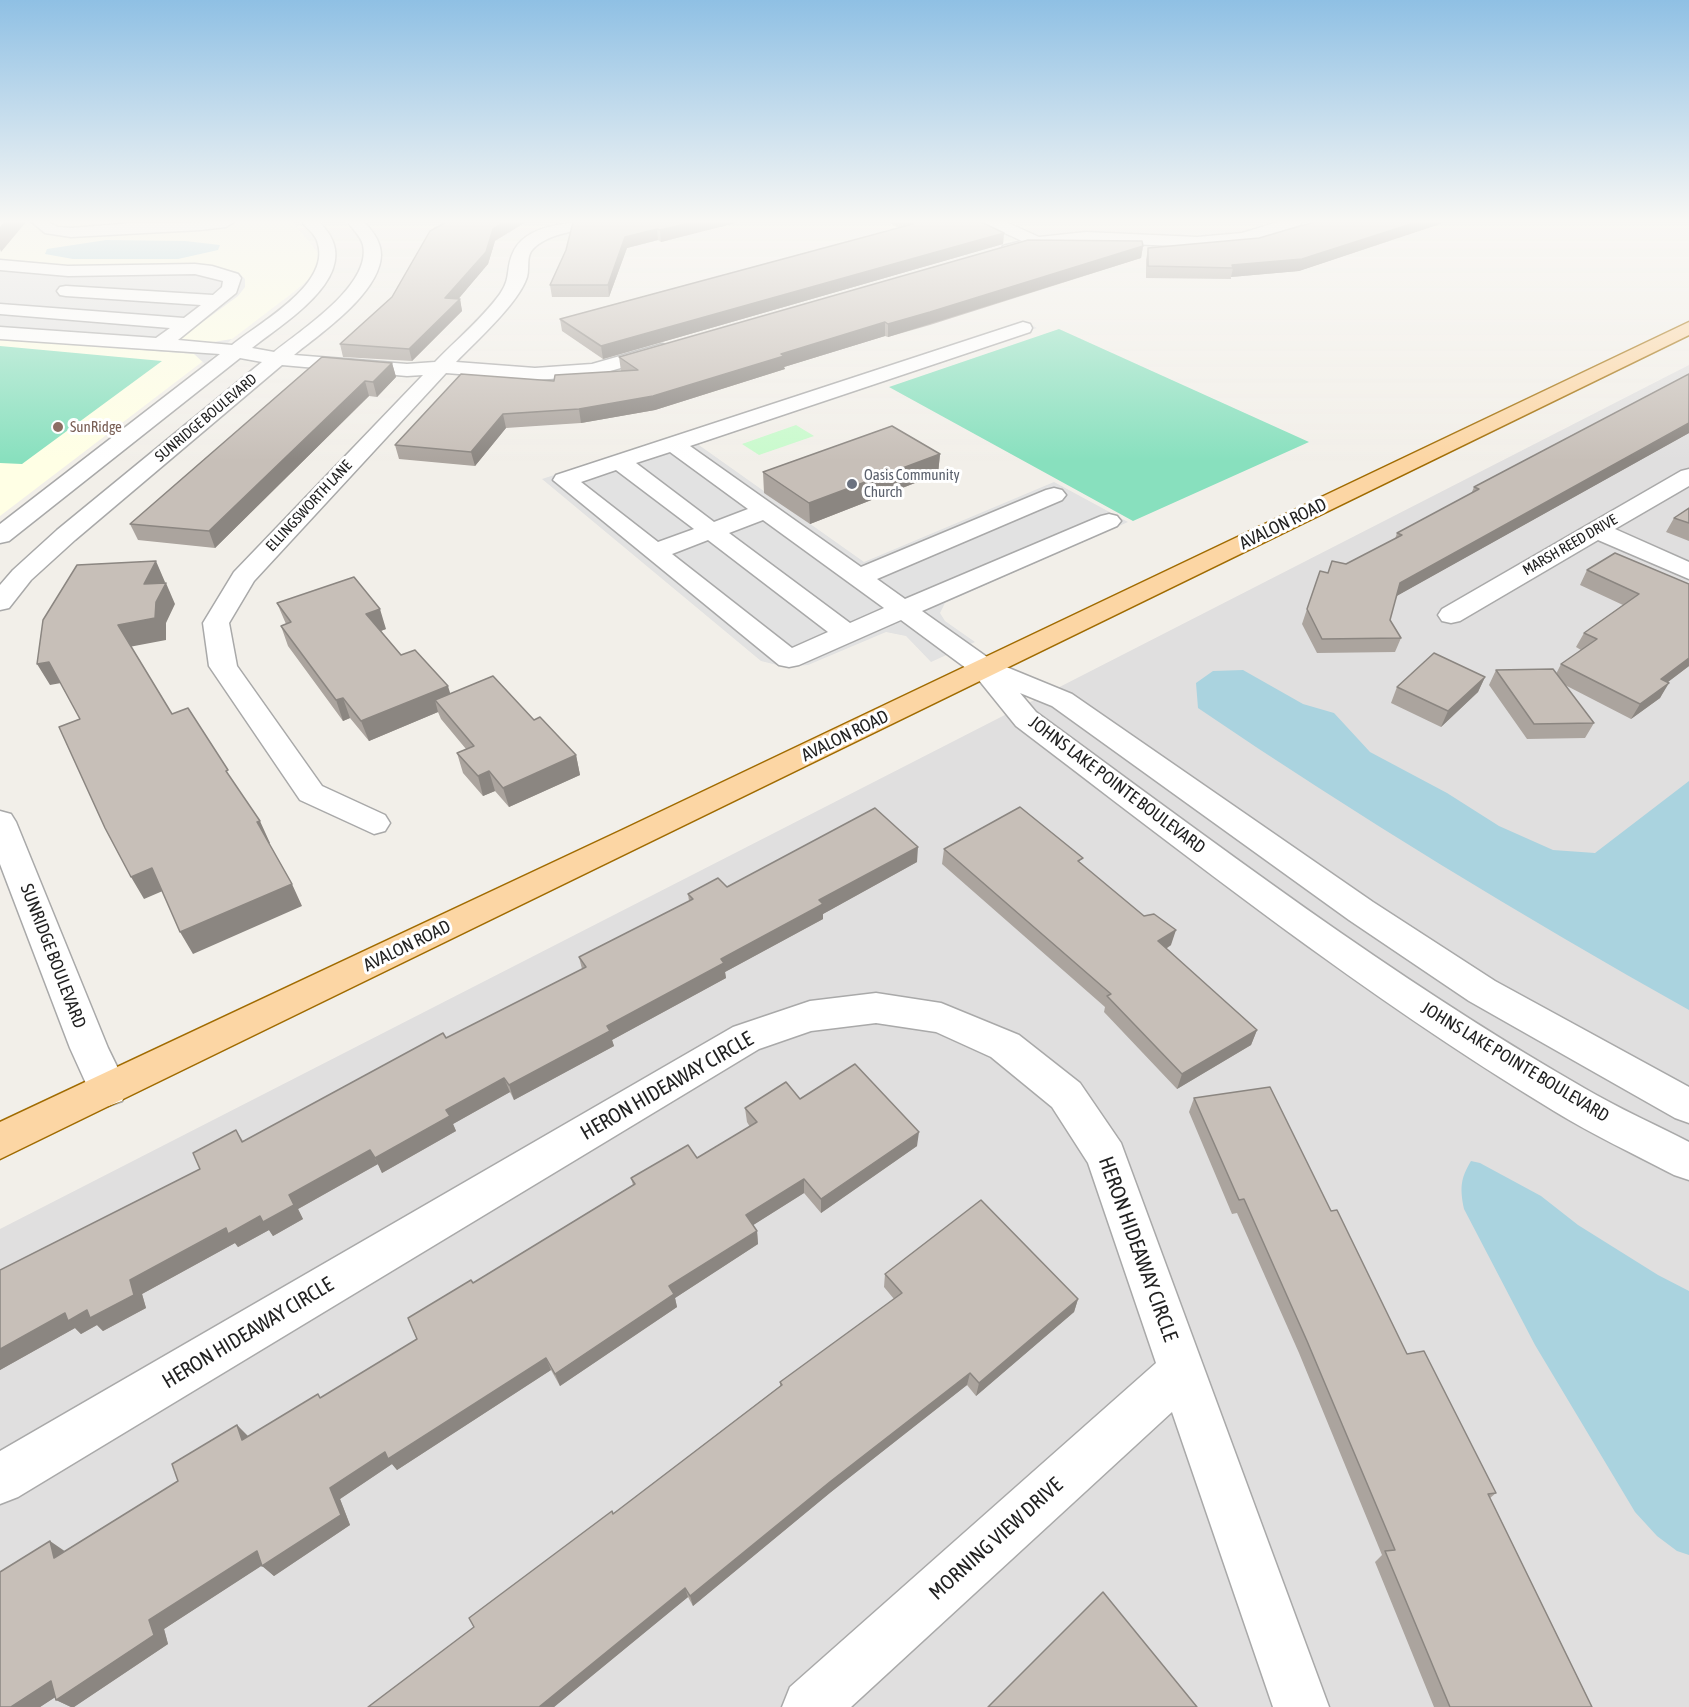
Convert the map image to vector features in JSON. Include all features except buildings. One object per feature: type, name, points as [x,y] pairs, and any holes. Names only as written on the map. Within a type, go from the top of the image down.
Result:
[{"type":"main road","name":"AVALON ROAD","points":[[0,1141],[1689,328]]},
{"type":"street","points":[[212,302],[217,302]]},
{"type":"street","points":[[159,345],[217,302]]},
{"type":"street","name":"SUNRIDGE BOULEVARD","points":[[0,536],[297,302]]},
{"type":"street","name":"SUNRIDGE BOULEVARD","points":[[2,598],[22,575],[66,535],[346,302]]},
{"type":"street","name":"ELLINGSWORTH LANE","points":[[374,823],[311,793],[223,666],[216,623],[243,577],[503,302]]},
{"type":"street","points":[[0,309],[189,324]]},
{"type":"street","points":[[1023,328],[564,480],[789,658],[1109,521]]},
{"type":"street","points":[[0,333],[284,353],[356,360],[407,370],[440,367],[536,374],[593,370],[684,344]]},
{"type":"street","points":[[673,444],[984,668]]},
{"type":"street","points":[[620,462],[847,634]]},
{"type":"street","name":"MARSH REED DRIVE","points":[[1451,615],[1689,476]]},
{"type":"street","points":[[859,578],[1054,495]]},
{"type":"street","points":[[654,552],[765,511]]},
{"type":"street","points":[[1596,530],[1689,571]]},
{"type":"street","name":"JOHNS LAKE POINTE BOULEVARD","points":[[984,668],[1062,700],[1361,911],[1482,991],[1689,1106]]},
{"type":"street","name":"JOHNS LAKE POINTE BOULEVARD","points":[[984,668],[1026,719],[1324,939],[1449,1024],[1570,1100],[1689,1162]]},
{"type":"street","name":"SUNRIDGE BOULEVARD","points":[[0,822],[88,1048],[108,1089]]},
{"type":"street","points":[[1324,939],[1361,911]]},
{"type":"street","name":"HERON HIDEAWAY CIRCLE","points":[[0,1479],[746,1038],[810,1017],[876,1008],[940,1018],[1005,1046],[1066,1095],[1106,1156],[1301,1707]]},
{"type":"street","name":"MORNING VIEW DRIVE","points":[[810,1707],[1182,1371]]},
{"type":"shaded area","points":[[0,302],[281,302],[0,516]]},
{"type":"shaded area","points":[[0,302],[230,302],[181,338],[185,342],[207,343],[232,339],[205,364],[194,354],[0,339]]},
{"type":"shaded area","points":[[1025,321],[1037,328],[696,443],[864,562],[1054,482],[1128,522],[945,603],[940,613],[945,621],[975,642],[931,662],[906,636],[886,632],[808,665],[785,667],[761,661],[542,479]]},
{"type":"shaded area","points":[[1689,365],[1689,1707],[0,1707],[0,1229]]},
{"type":"green space","points":[[1059,329],[1309,442],[1133,521],[889,387]]},
{"type":"green space","points":[[0,346],[162,361],[22,464],[0,463]]},
{"type":"green space","points":[[796,425],[814,436],[759,455],[742,444]]},
{"type":"water","points":[[1243,670],[1303,704],[1334,713],[1370,752],[1447,793],[1499,826],[1553,850],[1595,853],[1689,781],[1689,1010],[1440,864],[1318,788],[1198,708],[1196,683],[1213,671]]},
{"type":"water","points":[[1471,1161],[1480,1163],[1541,1196],[1578,1225],[1658,1275],[1689,1291],[1689,1555],[1677,1551],[1657,1536],[1635,1512],[1535,1345],[1464,1209],[1462,1184]]},
{"type":"place","name":"SunRidge","points":[[58,427]]},
{"type":"place","name":"Oasis Community Church","points":[[852,484]]}]
